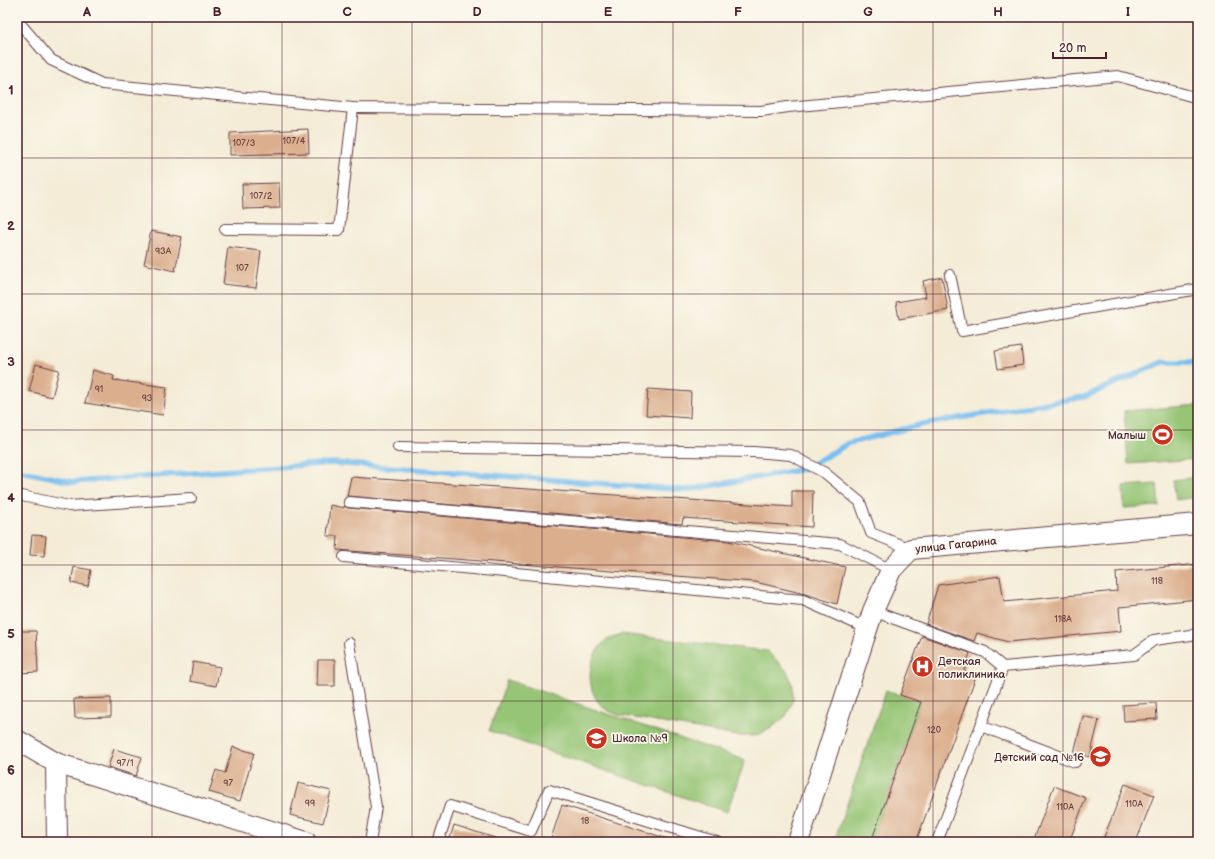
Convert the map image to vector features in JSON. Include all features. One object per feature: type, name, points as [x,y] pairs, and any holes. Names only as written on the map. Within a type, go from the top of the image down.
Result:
[{"type":"street","name":"улица Гагарина","points":[[798,842],[871,620],[891,570],[911,549],[1198,524]]},
{"type":"street","points":[[17,740],[56,763],[306,842]]},
{"type":"street","points":[[56,763],[57,842]]},
{"type":"lane","points":[[17,20],[51,60],[102,84],[353,108],[761,111],[788,107],[1118,76],[1198,98]]},
{"type":"lane","points":[[225,229],[339,230],[353,108]]},
{"type":"lane","points":[[950,274],[962,331],[1198,289]]},
{"type":"lane","points":[[398,447],[746,452],[791,455],[825,473],[860,502],[871,533],[911,549]]},
{"type":"lane","points":[[17,495],[70,506],[191,498]]},
{"type":"lane","points":[[349,502],[840,544],[891,570]]},
{"type":"lane","points":[[344,558],[803,600],[986,652],[1003,667],[1134,655],[1154,640],[1198,634]]},
{"type":"lane","points":[[349,643],[376,807],[370,842]]},
{"type":"lane","points":[[938,842],[1003,667]]},
{"type":"lane","points":[[981,726],[1075,762]]},
{"type":"lane","points":[[438,842],[450,806],[531,831],[549,790],[717,842]]},
{"type":"green space","name":"Малыш","points":[[1198,405],[1198,459],[1128,464],[1124,411]]},
{"type":"green space","points":[[1198,477],[1198,497],[1176,500],[1173,480]]},
{"type":"green space","points":[[1157,484],[1159,506],[1124,508],[1123,486]]},
{"type":"green space","points":[[621,634],[767,651],[787,671],[793,686],[793,700],[786,716],[770,729],[755,736],[737,736],[618,715],[609,711],[604,708],[593,693],[590,674],[595,655],[600,647],[609,639]]},
{"type":"green space","points":[[507,680],[745,760],[727,812],[489,731]]},
{"type":"green space","points":[[886,690],[921,702],[871,842],[834,842]]},
{"type":"building","points":[[308,129],[309,153],[230,155],[230,133]]},
{"type":"building","points":[[279,183],[280,208],[243,209],[242,184]]},
{"type":"building","points":[[151,231],[182,237],[175,271],[144,264]]},
{"type":"building","points":[[228,247],[261,251],[256,288],[223,284]]},
{"type":"building","points":[[942,277],[948,310],[899,319],[896,302],[926,297],[923,281]]},
{"type":"building","points":[[1021,347],[1023,365],[998,369],[995,351]]},
{"type":"building","points":[[36,364],[59,370],[52,397],[29,391]]},
{"type":"building","points":[[93,370],[114,376],[113,380],[167,387],[163,415],[85,403]]},
{"type":"building","points":[[648,389],[691,392],[690,418],[646,415]]},
{"type":"building","points":[[351,477],[792,507],[792,491],[813,491],[812,527],[683,518],[682,524],[347,496]]},
{"type":"building","points":[[330,505],[344,508],[344,506],[348,508],[728,541],[845,567],[837,604],[805,594],[755,582],[337,550],[338,536],[327,536]]},
{"type":"building","points":[[32,535],[46,536],[44,556],[30,555]]},
{"type":"building","points":[[1198,564],[1198,599],[1119,607],[1121,631],[1008,642],[977,633],[974,641],[926,624],[938,585],[1000,576],[1004,602],[1117,591],[1116,572]]},
{"type":"building","points":[[74,567],[91,570],[88,586],[71,583]]},
{"type":"building","points":[[17,631],[36,631],[38,672],[17,673]]},
{"type":"building","points":[[922,636],[970,653],[964,671],[976,676],[916,842],[871,842],[921,702],[900,695]]},
{"type":"building","points":[[318,660],[335,660],[335,686],[317,686]]},
{"type":"building","points":[[193,662],[220,667],[216,686],[190,681]]},
{"type":"building","points":[[111,698],[111,717],[75,718],[74,699]]},
{"type":"building","points":[[1156,703],[1157,719],[1124,721],[1123,705]]},
{"type":"building","points":[[1083,716],[1099,720],[1090,757],[1074,753]]},
{"type":"building","points":[[233,747],[254,753],[240,801],[209,792],[216,770],[225,773]]},
{"type":"building","points":[[114,749],[142,757],[136,776],[108,767]]},
{"type":"building","points":[[298,783],[331,791],[323,823],[290,815]]},
{"type":"building","points":[[1125,784],[1154,795],[1136,842],[1102,842]]},
{"type":"building","points":[[1054,786],[1086,798],[1069,842],[1033,842]]},
{"type":"building","points":[[562,805],[668,839],[668,842],[550,842]]},
{"type":"building","points":[[454,825],[498,839],[497,842],[449,842]]},
{"type":"waterway","points":[[17,470],[73,482],[333,463],[686,490],[804,469],[849,443],[924,424],[1084,397],[1163,362],[1198,362]]},
{"type":"place","name":"Малыш","points":[[1162,435]]},
{"type":"place","name":"Детская поликлиника","points":[[922,667]]},
{"type":"place","name":"Школа №9","points":[[597,738]]},
{"type":"place","name":"Детский сад №16","points":[[1100,757]]}]
